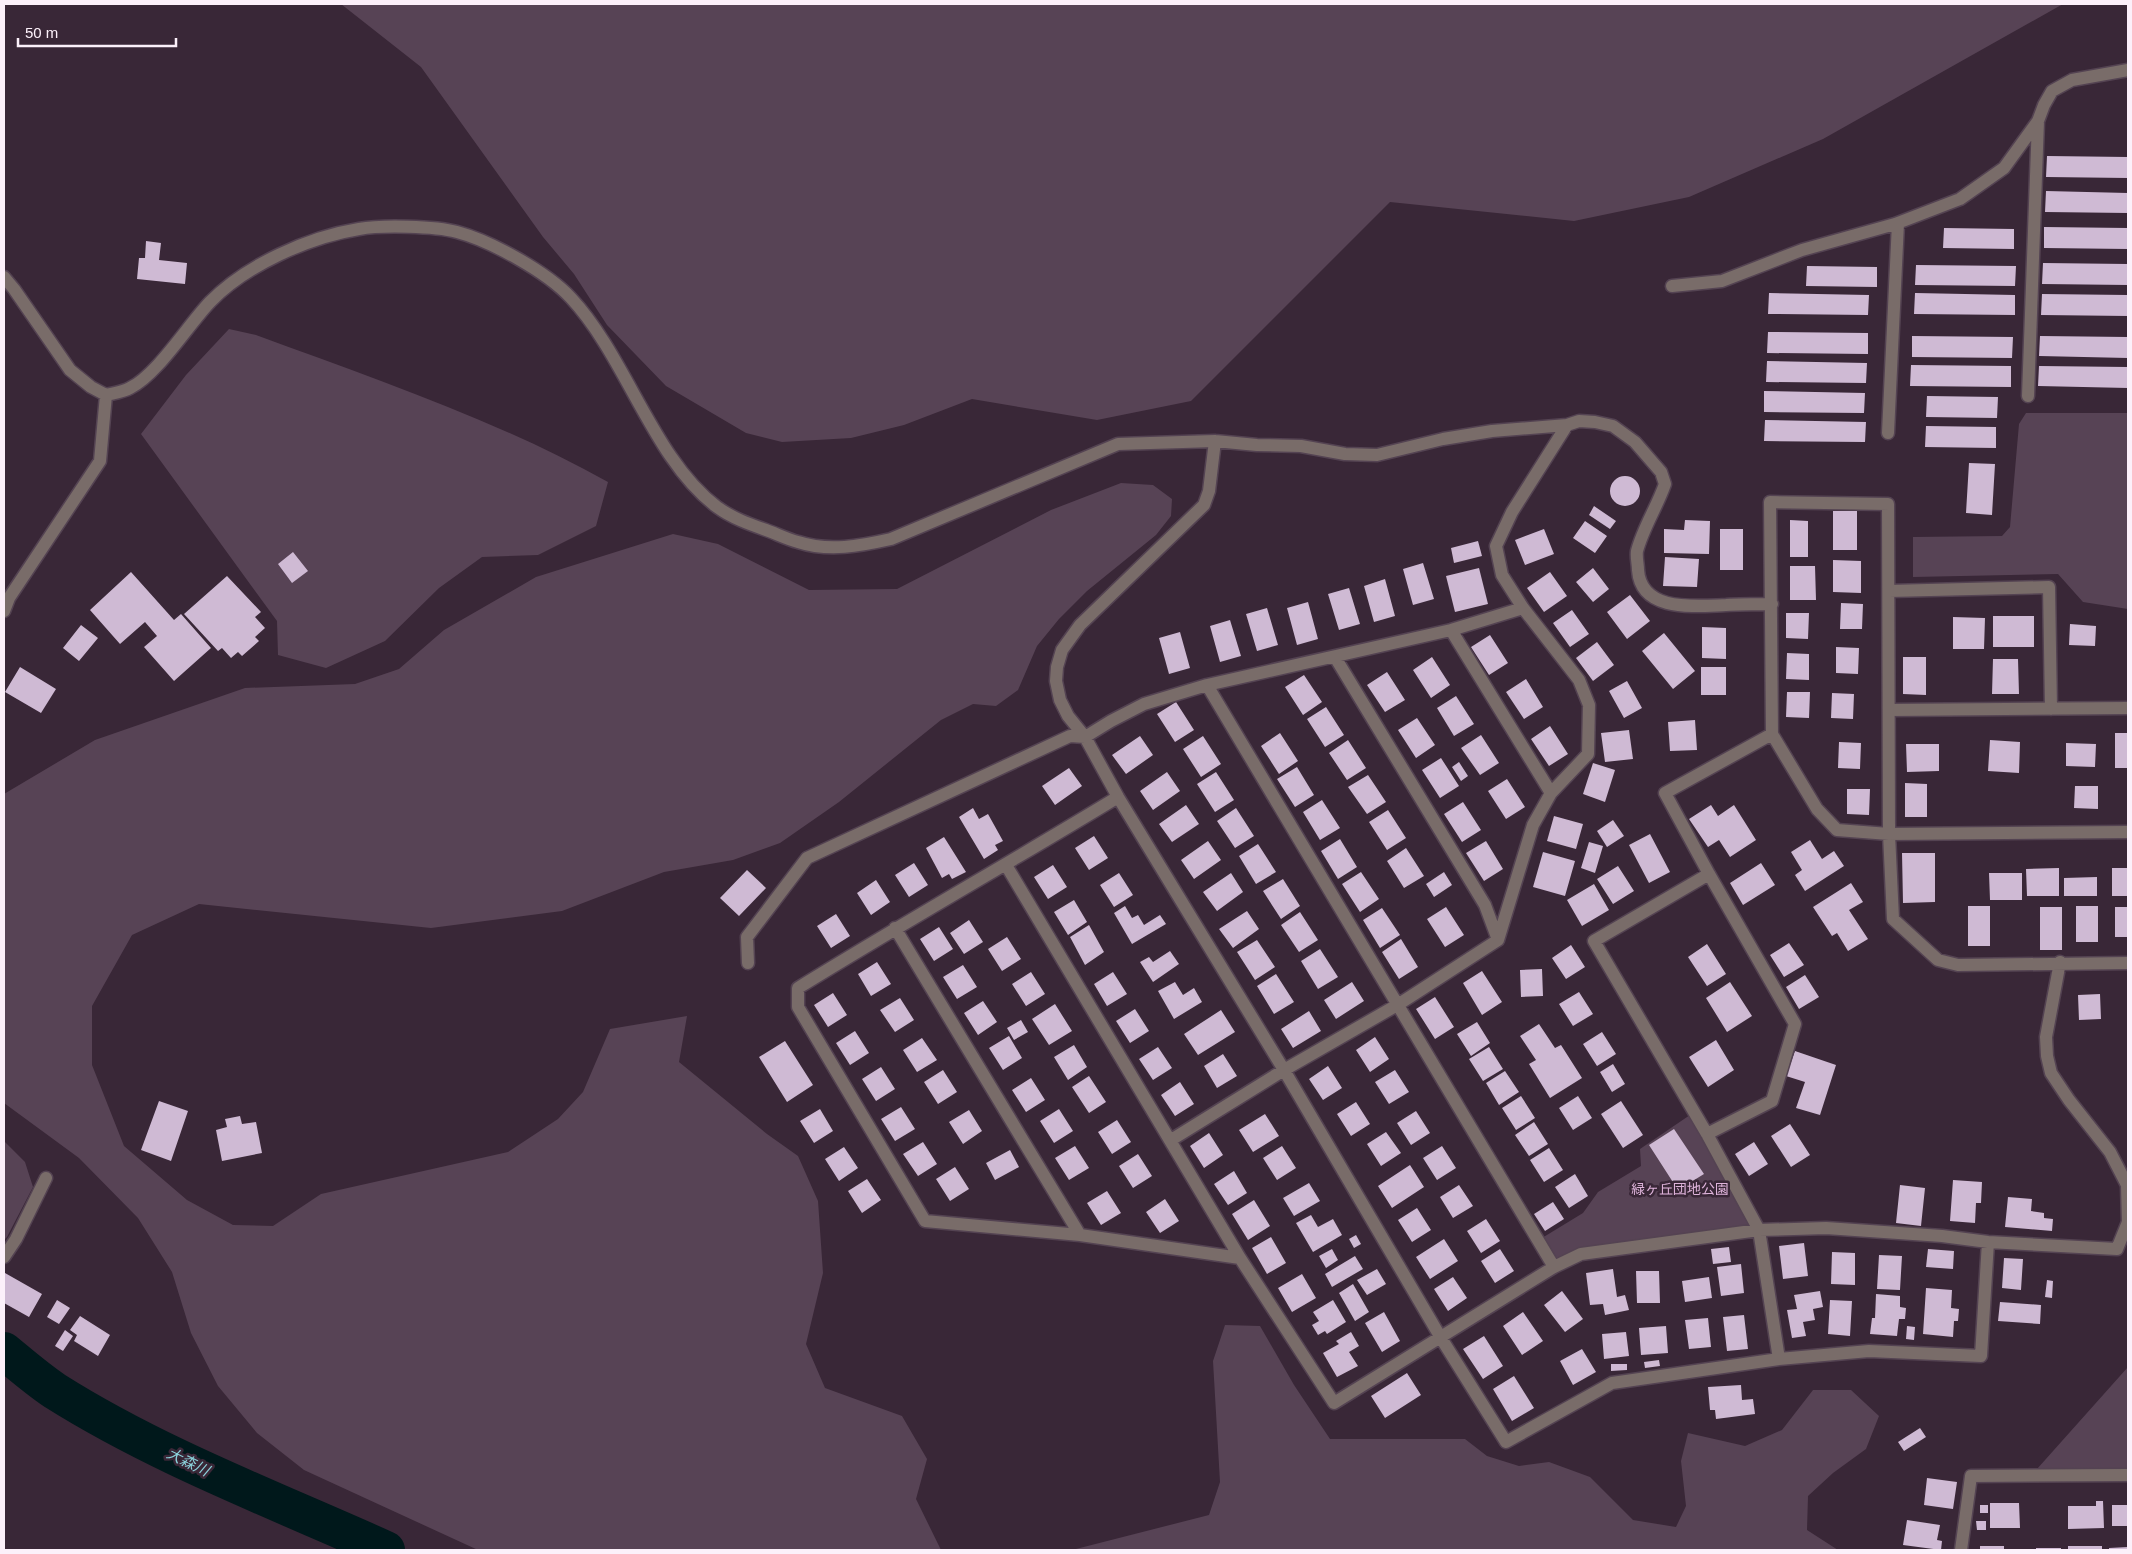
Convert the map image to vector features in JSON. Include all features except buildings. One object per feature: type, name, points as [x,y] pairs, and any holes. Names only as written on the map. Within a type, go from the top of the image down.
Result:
[{"type":"street","points":[[1672,286],[1722,281],[1802,250],[1898,223],[1960,199],[2004,168],[2038,121],[2052,91],[2072,80],[2128,70]]},
{"type":"street","points":[[2028,396],[2038,121]]},
{"type":"street","points":[[1888,433],[1898,223]]},
{"type":"street","points":[[4,277],[70,370],[91,387],[106,395],[130,388],[150,372],[210,302],[230,285],[267,261],[311,241],[360,228],[409,227],[456,232],[498,248],[546,276],[571,298],[591,324],[626,377],[668,452],[700,492],[718,508],[742,521],[800,543],[835,548],[891,539],[1118,444],[1215,441],[1257,445],[1301,446],[1346,454],[1377,455],[1443,439],[1492,431],[1566,425],[1579,422],[1613,426],[1635,442],[1661,472],[1665,484],[1637,553],[1638,576],[1644,589],[1654,598],[1671,604],[1693,607],[1772,604]]},
{"type":"street","points":[[4,611],[9,598],[100,461],[106,395]]},
{"type":"street","points":[[1171,1140],[1284,1070],[1399,1004],[1498,940],[1533,825],[1551,793],[1588,754],[1589,705],[1579,680],[1523,608],[1502,575],[1496,546],[1512,512],[1566,425]]},
{"type":"street","points":[[1215,441],[1209,491],[1204,505],[1080,625],[1062,650],[1057,667],[1056,681],[1060,700],[1068,716],[1085,737],[1118,797],[1284,1070],[1441,1338],[1506,1442],[1612,1382],[1779,1359],[1869,1351],[1980,1356],[1988,1242]]},
{"type":"street","points":[[2128,832],[1889,834],[1837,830],[1817,809],[1772,734],[1770,502],[1888,504],[1889,834],[1893,919],[1938,960],[1958,965],[2060,962],[2128,963]]},
{"type":"street","points":[[1889,591],[2049,587],[2051,709]]},
{"type":"street","points":[[748,963],[747,937],[808,858],[1070,736],[1085,737],[1144,704],[1207,685],[1451,630],[1523,608]]},
{"type":"street","points":[[1451,630],[1551,793]]},
{"type":"street","points":[[1335,657],[1485,905],[1498,940]]},
{"type":"street","points":[[1207,685],[1399,1004],[1554,1267]]},
{"type":"street","points":[[1890,710],[2128,708]]},
{"type":"street","points":[[1707,1134],[1772,1101],[1795,1024],[1665,793],[1772,734]]},
{"type":"street","points":[[1118,797],[798,988],[798,1007],[925,1221],[1080,1235],[1240,1258]]},
{"type":"street","points":[[1006,865],[1240,1258],[1334,1403],[1554,1267],[1580,1254],[1759,1230],[1826,1228],[1942,1236],[1988,1242],[2117,1249],[2128,1222],[2127,1185],[2110,1152],[2069,1100],[2051,1073],[2047,1056],[2046,1037],[2060,962]]},
{"type":"street","points":[[1709,874],[1594,941],[1707,1134],[1759,1230],[1779,1359]]},
{"type":"street","points":[[896,928],[1080,1235]]},
{"type":"street","points":[[4,1257],[16,1239],[46,1178]]},
{"type":"street","points":[[1961,1550],[1971,1476],[2128,1475]]},
{"type":"green space","points":[[341,4],[2063,4],[1823,139],[1689,197],[1574,221],[1390,202],[1191,401],[1097,420],[972,399],[904,425],[851,438],[782,442],[746,433],[666,386],[607,325],[574,274],[543,237],[421,67]]},
{"type":"green space","points":[[229,329],[256,335],[435,402],[523,439],[608,482],[596,526],[538,555],[482,557],[439,588],[385,641],[326,668],[278,655],[277,621],[141,434],[186,375]]},
{"type":"green space","points":[[2026,413],[2128,413],[2128,609],[2083,602],[2058,574],[1913,577],[1913,537],[2002,536],[2010,527],[2019,424]]},
{"type":"green space","points":[[1121,483],[1153,485],[1172,499],[1171,516],[1156,535],[1087,591],[1059,619],[1037,646],[1018,690],[996,706],[973,704],[941,720],[839,802],[780,843],[733,860],[664,872],[562,911],[431,928],[199,904],[132,935],[92,1006],[92,1065],[124,1146],[187,1200],[233,1225],[273,1226],[321,1194],[508,1152],[558,1119],[583,1092],[610,1029],[687,1016],[679,1062],[767,1134],[798,1156],[818,1201],[823,1273],[806,1344],[825,1388],[902,1416],[927,1459],[916,1499],[941,1550],[478,1550],[304,1470],[257,1433],[218,1386],[191,1333],[172,1272],[138,1218],[79,1158],[4,1103],[4,794],[95,740],[245,688],[355,684],[399,669],[444,630],[536,577],[673,534],[718,544],[809,590],[897,589],[1051,510]]},
{"type":"green space","name":"緑ヶ丘団地公園","points":[[1690,1115],[1751,1226],[1579,1248],[1556,1259],[1542,1238],[1583,1213],[1598,1192],[1641,1166],[1640,1149]]},
{"type":"green space","points":[[4,1141],[25,1162],[33,1187],[4,1240]]},
{"type":"green space","points":[[1225,1325],[1260,1326],[1294,1385],[1330,1439],[1465,1439],[1487,1456],[1519,1466],[1549,1462],[1590,1477],[1633,1520],[1676,1527],[1686,1506],[1681,1461],[1688,1433],[1745,1446],[1782,1430],[1813,1390],[1851,1390],[1879,1416],[1866,1449],[1833,1473],[1808,1496],[1807,1530],[1838,1550],[1072,1550],[1209,1515],[1220,1482],[1213,1361]]},
{"type":"green space","points":[[2128,1367],[2128,1468],[2037,1469]]},
{"type":"waterway","name":"大森川","points":[[4,1351],[55,1391],[135,1436],[176,1457],[386,1550]]}]
